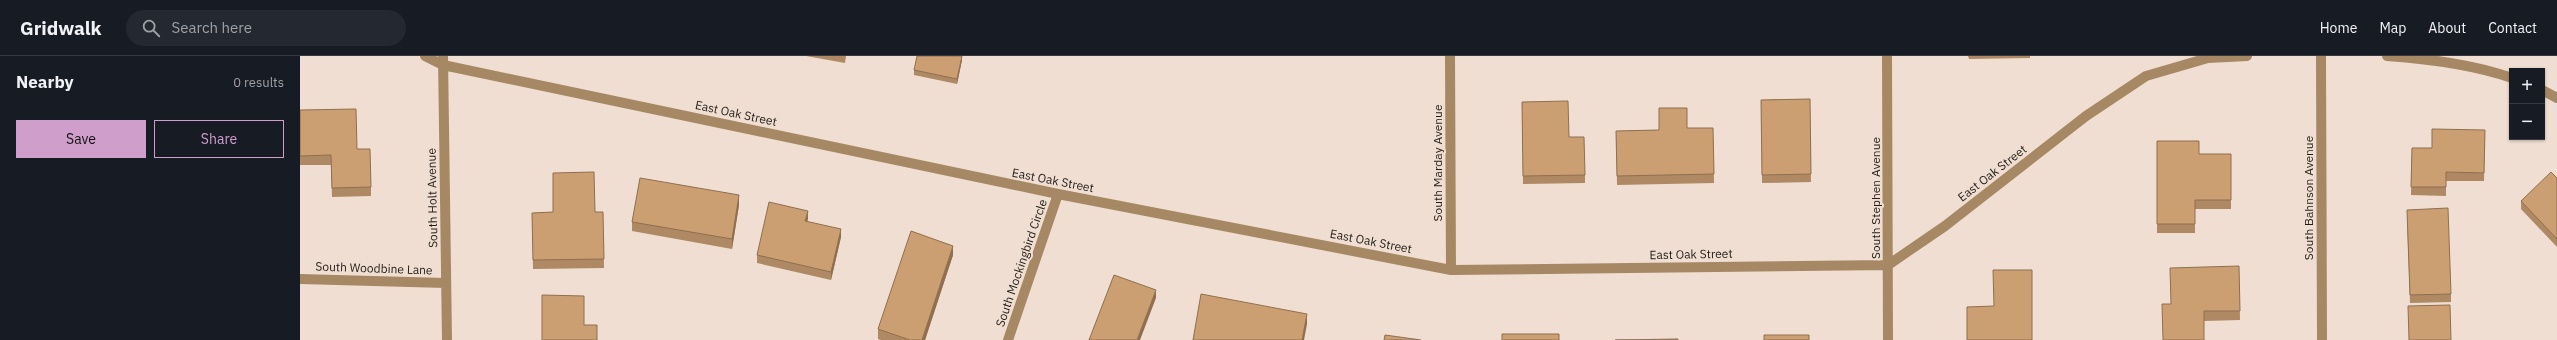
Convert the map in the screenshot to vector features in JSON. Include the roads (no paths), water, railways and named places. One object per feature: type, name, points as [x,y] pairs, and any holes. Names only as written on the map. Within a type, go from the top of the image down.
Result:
[{"type":"street","name":"East Oak Street","points":[[425,56],[1058,194],[1451,270],[1888,265],[1944,226],[2086,116],[2146,76],[2208,58],[2247,56]]},
{"type":"street","name":"South Marday Avenue","points":[[1450,56],[1451,270]]},
{"type":"street","name":"South Stephen Avenue","points":[[1887,56],[1888,340]]},
{"type":"street","name":"South Bahnson Avenue","points":[[2321,56],[2322,340]]},
{"type":"street","points":[[2388,56],[2423,58],[2492,71],[2509,77]]},
{"type":"street","name":"South Holt Avenue","points":[[443,60],[447,340]]},
{"type":"street","points":[[2545,92],[2557,98]]},
{"type":"street","name":"South Mockingbird Circle","points":[[1008,340],[1058,194]]},
{"type":"street","name":"South Woodbine Lane","points":[[300,279],[446,283]]}]
